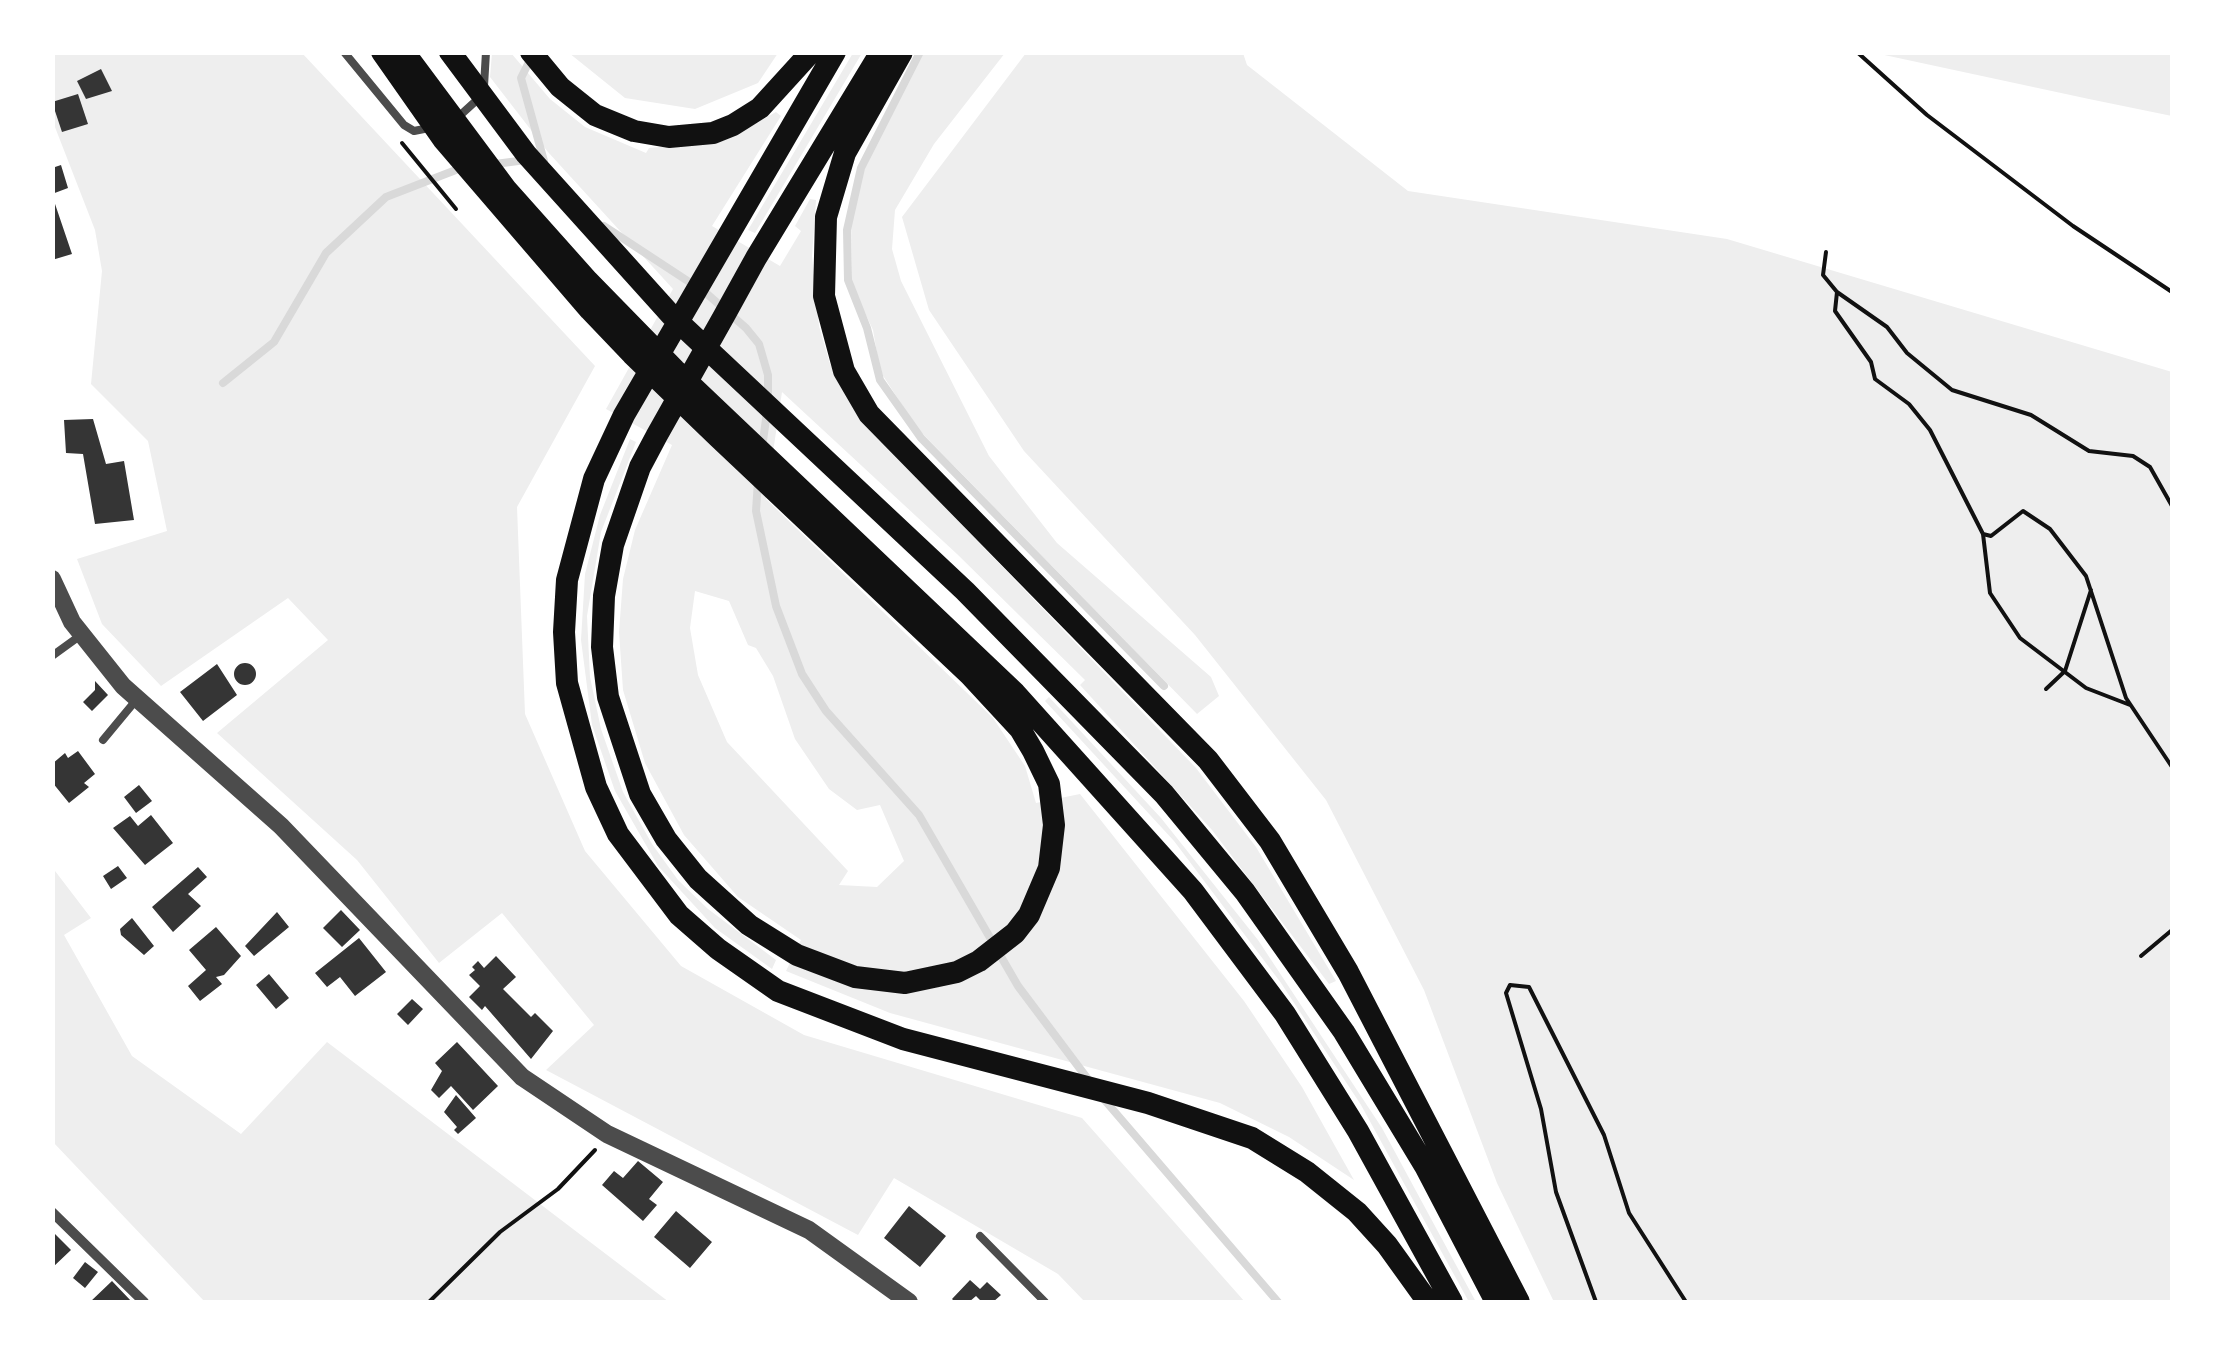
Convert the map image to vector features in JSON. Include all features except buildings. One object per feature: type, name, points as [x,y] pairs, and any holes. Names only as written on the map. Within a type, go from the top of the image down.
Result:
[{"type":"highway","points":[[382,52],[443,139],[590,310],[1008,700],[1042,766],[1053,802],[1053,846],[1040,892],[1015,933],[979,960],[957,972],[905,983],[855,977],[796,955],[749,925],[698,879],[657,824],[621,747],[608,698],[602,647],[604,596],[628,496],[658,434],[756,258],[881,52]]},
{"type":"highway","points":[[404,52],[506,189],[623,318],[1008,700],[1193,891],[1258,975],[1358,1131],[1452,1302]]},
{"type":"highway","points":[[450,52],[567,203],[671,315],[1041,666],[1164,794],[1244,892],[1344,1032],[1425,1166],[1496,1302]]},
{"type":"highway","points":[[531,52],[578,104],[617,126],[650,134],[696,136],[732,125],[760,108],[811,52]]},
{"type":"highway","points":[[835,52],[624,416],[594,479],[568,580],[567,683],[578,736],[618,834],[646,876],[718,949],[778,991],[903,1038],[1211,1122],[1252,1138],[1332,1190],[1388,1245],[1428,1302]]},
{"type":"highway","points":[[902,52],[845,153],[826,217],[824,296],[844,370],[868,414],[1208,760],[1270,841],[1348,972],[1520,1302]]},
{"type":"street","points":[[52,579],[81,635],[137,699],[281,826],[522,1076],[556,1104],[607,1134],[785,1217],[908,1302]]},
{"type":"street","points":[[52,1212],[144,1302]]},
{"type":"lane","points":[[344,52],[396,117],[414,130],[443,125],[471,109],[485,84],[486,52]]},
{"type":"lane","points":[[52,656],[81,635]]},
{"type":"lane","points":[[103,740],[137,699]]},
{"type":"lane","points":[[980,1236],[1045,1302]]},
{"type":"path","points":[[1857,52],[1927,116],[2073,226],[2172,292]]},
{"type":"path","points":[[1826,252],[1823,275],[1837,292],[1886,326],[1907,353],[1952,390],[2031,415],[2089,452],[2132,456],[2150,467],[2172,506]]},
{"type":"path","points":[[1837,292],[1835,312],[1870,362],[1875,379],[1923,418],[1983,534],[1990,593],[2020,638],[2086,688],[2130,704]]},
{"type":"path","points":[[1983,534],[1991,536],[2023,511],[2050,529],[2086,576],[2130,704],[2172,767]]},
{"type":"path","points":[[2046,689],[2065,670],[2091,590]]},
{"type":"path","points":[[2142,956],[2172,930]]},
{"type":"path","points":[[1596,1302],[1556,1192],[1541,1109],[1506,993],[1510,985],[1529,987],[1604,1135],[1629,1213],[1686,1302]]},
{"type":"path","points":[[429,1302],[500,1232],[558,1189],[607,1134]]},
{"type":"shaded area","points":[[52,53],[302,53],[595,366],[517,507],[525,714],[585,851],[681,966],[804,1035],[1082,1118],[1245,1302],[1085,1302],[1058,1274],[894,1178],[858,1235],[546,1070],[594,1025],[502,913],[439,963],[357,860],[217,733],[328,640],[288,598],[161,686],[102,624],[77,559],[167,531],[148,441],[91,384],[102,271],[95,230],[53,122]]},
{"type":"shaded area","points":[[492,53],[511,53],[550,99],[585,127],[646,153],[649,148],[723,141],[776,112],[781,116],[712,226],[780,266],[801,231],[795,226],[810,199],[816,200],[812,256],[819,326],[830,364],[866,425],[1196,768],[1256,847],[1336,981],[1329,984],[1212,830],[1080,685],[1085,680],[957,554],[782,392],[766,499],[993,718],[1025,766],[1036,803],[1080,794],[1244,1001],[1302,1087],[1354,1180],[1289,1137],[1220,1103],[890,1013],[786,971],[801,940],[738,897],[684,835],[645,763],[623,690],[619,632],[623,579],[635,530],[672,445],[606,409],[673,289],[548,152],[490,77]],"holes":[[[695,591],[729,601],[748,645],[756,648],[773,676],[795,739],[829,789],[857,810],[880,805],[904,861],[877,887],[839,885],[848,871],[727,742],[698,675],[690,628]]]},
{"type":"shaded area","points":[[569,53],[778,53],[758,83],[695,109],[625,98]]},
{"type":"shaded area","points":[[853,53],[862,53],[755,233],[748,230]]},
{"type":"shaded area","points":[[922,53],[1005,53],[934,144],[895,210],[892,249],[901,281],[989,456],[1057,543],[1211,677],[1219,696],[1197,714],[917,428],[880,371],[873,330],[852,285],[851,218],[865,162]]},
{"type":"shaded area","points":[[1026,53],[1243,53],[1247,65],[1408,191],[1727,239],[2172,372],[2172,1302],[1554,1302],[1497,1183],[1424,990],[1326,800],[1195,635],[1024,451],[929,310],[902,217]]},
{"type":"shaded area","points":[[1875,53],[2172,53],[2172,116],[2089,99]]},
{"type":"shaded area","points":[[630,439],[636,442],[601,532],[587,616],[590,677],[601,729],[623,792],[652,844],[678,880],[708,909],[776,960],[772,969],[715,928],[658,866],[615,791],[592,725],[581,640],[585,574],[600,515]]},
{"type":"shaded area","points":[[1049,697],[1161,818],[1258,940],[1382,1128],[1476,1302],[1469,1302],[1361,1105],[1281,983],[1174,841],[1045,701]]},
{"type":"shaded area","points":[[52,867],[91,918],[64,935],[132,1056],[241,1134],[327,1042],[669,1302],[205,1302],[53,1142]]},
{"type":"waterway","points":[[920,52],[861,168],[847,230],[848,280],[867,328],[880,380],[921,438],[1164,686]]},
{"type":"waterway","points":[[532,56],[521,78],[544,161]]},
{"type":"waterway","points":[[495,164],[526,160]]},
{"type":"waterway","points":[[223,383],[274,342],[326,253],[386,197],[461,168]]},
{"type":"waterway","points":[[604,226],[706,293],[746,328],[759,344],[768,375],[768,398]]},
{"type":"waterway","points":[[762,448],[767,412]]},
{"type":"waterway","points":[[758,481],[756,511],[776,606],[802,674],[826,711],[919,815],[1018,986],[1090,1082]]},
{"type":"waterway","points":[[1102,1097],[1278,1302]]}]
